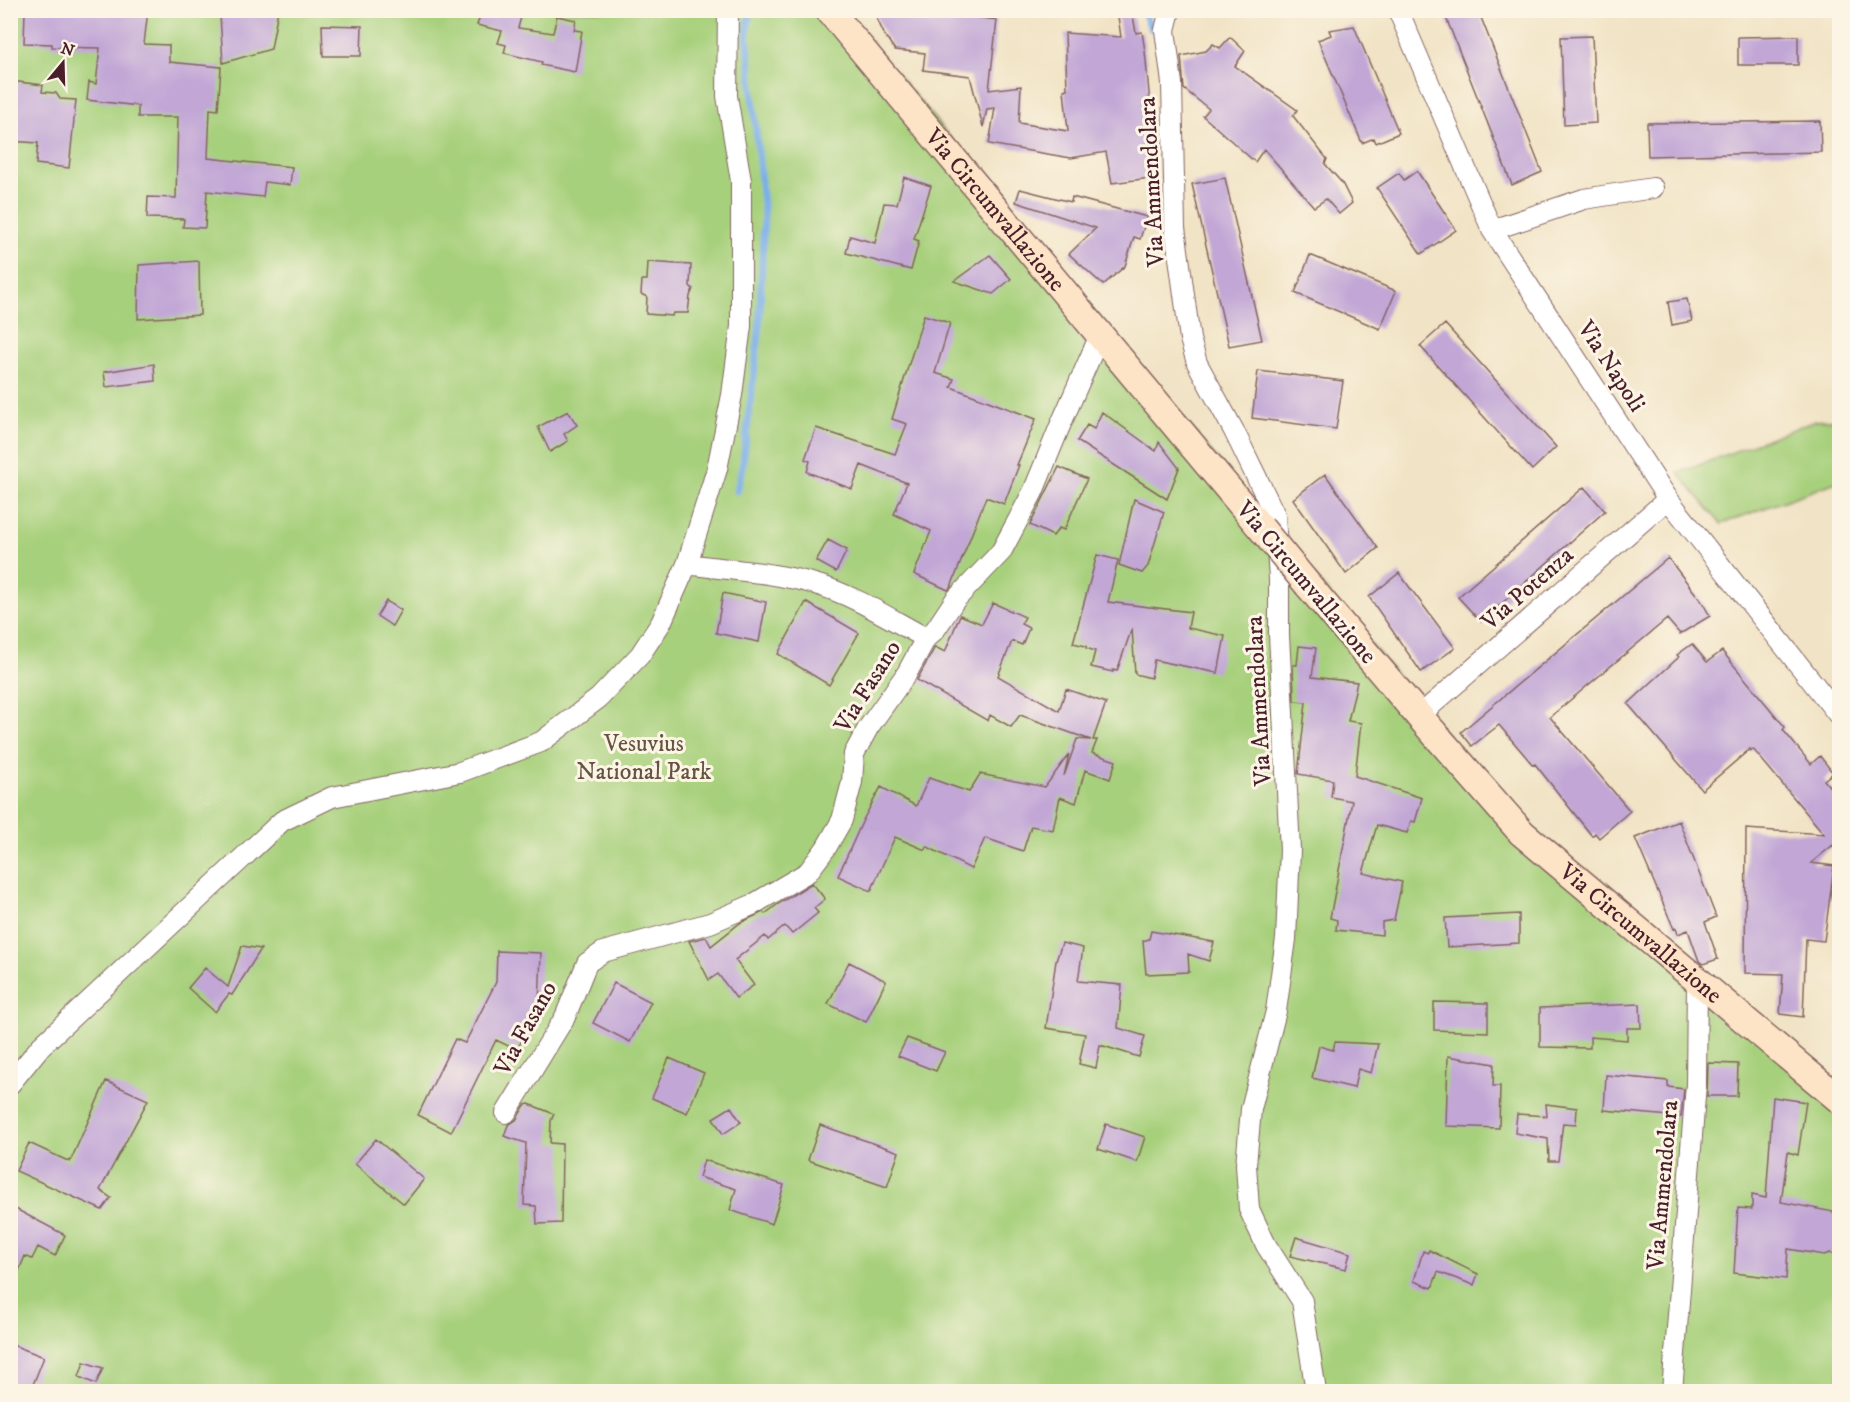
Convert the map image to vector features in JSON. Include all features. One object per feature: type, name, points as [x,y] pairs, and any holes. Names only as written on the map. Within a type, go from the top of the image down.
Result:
[{"type":"main road","name":"Via Circumvallazione","points":[[829,10],[1308,585],[1419,716],[1522,832],[1839,1100]]},
{"type":"street","points":[[10,1084],[41,1046],[282,820],[332,797],[460,772],[541,742],[599,698],[640,655],[661,623],[687,564],[717,469],[732,395],[741,326],[741,181],[727,96],[728,10]]},
{"type":"street","name":"Via Ammendolara","points":[[1170,10],[1165,30],[1172,82],[1174,228],[1190,339],[1197,363],[1275,514],[1290,850],[1286,939],[1276,1011],[1251,1109],[1246,1165],[1249,1209],[1266,1245],[1302,1301],[1316,1392]]},
{"type":"street","name":"Via Napoli","points":[[1398,10],[1492,230],[1668,499],[1839,717]]},
{"type":"street","points":[[1492,230],[1584,199],[1653,188]]},
{"type":"street","name":"Via Fasano","points":[[506,1113],[565,1017],[587,963],[603,952],[710,923],[752,905],[808,872],[826,848],[842,820],[852,782],[854,754],[868,728],[907,673],[926,638],[935,630],[955,600],[1001,552],[1033,492],[1059,426],[1100,335]]},
{"type":"street","name":"Via Potenza","points":[[1419,716],[1668,499]]},
{"type":"street","points":[[687,564],[788,577],[817,584],[851,598],[926,638]]},
{"type":"street","name":"Via Ammendolara","points":[[1672,1392],[1696,1084],[1697,982]]},
{"type":"green space","name":"Vesuvius National Park","points":[[10,11],[845,11],[1440,727],[1544,846],[1839,1091],[1839,1391],[11,1391]]},
{"type":"green space","points":[[1839,419],[1839,481],[1721,524],[1678,473],[1814,421]]},
{"type":"building","points":[[25,10],[148,10],[144,44],[169,45],[169,62],[221,67],[218,110],[210,109],[208,158],[292,167],[290,185],[265,182],[263,197],[207,191],[205,228],[183,227],[184,219],[147,218],[148,197],[176,198],[178,117],[138,117],[138,106],[87,100],[89,82],[96,84],[100,48],[52,47],[52,44],[24,43]]},
{"type":"building","points":[[233,10],[278,10],[271,49],[223,63],[220,15],[232,16]]},
{"type":"building","points":[[482,10],[523,10],[518,28],[553,33],[557,16],[576,20],[574,30],[582,31],[575,72],[541,65],[542,62],[504,53],[506,45],[498,43],[502,31],[477,25]]},
{"type":"building","points":[[873,10],[922,10],[997,20],[989,90],[1021,86],[1019,123],[1068,131],[1064,90],[1067,89],[1065,33],[1121,37],[1117,10],[1132,10],[1136,33],[1142,32],[1145,51],[1153,135],[1147,136],[1150,178],[1112,183],[1106,152],[1071,158],[989,144],[995,108],[987,109],[983,127],[970,76],[923,70],[925,53],[895,50],[885,36]]},
{"type":"building","points":[[1443,10],[1478,10],[1542,172],[1512,185]]},
{"type":"building","points":[[322,25],[362,26],[361,56],[323,56]]},
{"type":"building","points":[[1354,26],[1399,133],[1376,143],[1374,138],[1362,143],[1318,40],[1331,35],[1329,30]]},
{"type":"building","points":[[1592,36],[1596,123],[1564,125],[1561,37]]},
{"type":"building","points":[[1798,36],[1798,65],[1738,65],[1738,37]]},
{"type":"building","points":[[1230,37],[1245,51],[1235,66],[1297,110],[1293,116],[1327,159],[1325,164],[1342,183],[1352,203],[1339,214],[1326,199],[1314,207],[1264,149],[1255,162],[1203,116],[1209,109],[1184,89],[1181,56],[1206,51],[1213,44],[1220,48]]},
{"type":"building","points":[[10,81],[43,85],[42,92],[56,93],[60,99],[76,100],[69,168],[36,164],[38,143],[10,141]]},
{"type":"building","points":[[1820,121],[1821,152],[1648,156],[1647,123]]},
{"type":"building","points":[[1417,171],[1456,230],[1421,254],[1377,188],[1399,173],[1404,180]]},
{"type":"building","points":[[904,177],[931,186],[914,239],[919,241],[911,270],[846,253],[850,236],[875,243],[884,203],[897,204]]},
{"type":"building","points":[[1225,178],[1262,340],[1229,346],[1192,184]]},
{"type":"building","points":[[1020,189],[1071,202],[1072,197],[1147,217],[1140,239],[1134,237],[1125,266],[1103,285],[1069,254],[1096,228],[1016,202]]},
{"type":"building","points":[[990,255],[1011,279],[993,294],[954,281]]},
{"type":"building","points":[[1310,255],[1396,291],[1380,329],[1295,293]]},
{"type":"building","points":[[199,261],[200,315],[138,319],[139,265]]},
{"type":"building","points":[[648,262],[691,265],[690,286],[693,289],[688,313],[673,313],[672,316],[646,314],[647,297],[641,294],[642,280],[647,280]]},
{"type":"building","points":[[1687,299],[1692,321],[1672,325],[1668,302]]},
{"type":"building","points":[[924,315],[950,323],[935,373],[954,379],[951,387],[1036,419],[1004,504],[986,497],[948,590],[914,574],[931,531],[894,514],[907,483],[861,465],[852,489],[807,472],[810,461],[805,459],[816,428],[895,454],[907,424],[892,419]]},
{"type":"building","points":[[1445,324],[1556,447],[1532,470],[1420,346]]},
{"type":"building","points":[[154,364],[155,381],[106,387],[104,372]]},
{"type":"building","points":[[1258,371],[1343,381],[1336,429],[1252,418]]},
{"type":"building","points":[[568,411],[577,425],[564,434],[568,441],[550,452],[538,427]]},
{"type":"building","points":[[1102,412],[1156,451],[1159,442],[1179,468],[1167,499],[1077,441],[1087,425],[1094,429]]},
{"type":"building","points":[[1059,467],[1087,479],[1064,530],[1059,528],[1053,536],[1030,525]]},
{"type":"building","points":[[1325,474],[1378,548],[1346,574],[1293,499]]},
{"type":"building","points":[[1584,487],[1605,511],[1481,622],[1458,597]]},
{"type":"building","points":[[1134,499],[1164,512],[1148,566],[1142,573],[1119,565]]},
{"type":"building","points":[[828,540],[847,550],[836,572],[816,561]]},
{"type":"building","points":[[1097,555],[1118,560],[1108,602],[1191,612],[1188,628],[1225,636],[1218,673],[1154,660],[1151,678],[1135,674],[1132,628],[1117,671],[1091,667],[1095,651],[1073,643]]},
{"type":"building","points":[[1668,558],[1710,616],[1680,634],[1667,619],[1550,717],[1630,811],[1599,838],[1595,833],[1592,836],[1535,764],[1533,765],[1499,725],[1472,746],[1461,732]]},
{"type":"building","points":[[1399,573],[1455,648],[1421,672],[1369,597]]},
{"type":"building","points":[[723,593],[766,602],[759,642],[716,633]]},
{"type":"building","points":[[386,601],[401,610],[392,626],[377,616]]},
{"type":"building","points":[[806,602],[859,633],[829,685],[778,654]]},
{"type":"building","points":[[993,603],[1025,617],[1021,624],[1029,628],[1022,645],[1012,641],[998,676],[1059,711],[1066,689],[1106,703],[1093,740],[1097,740],[1092,753],[1116,761],[1110,779],[1085,770],[1076,803],[1060,797],[1053,830],[1031,826],[1023,851],[985,838],[971,869],[926,846],[925,850],[895,837],[871,891],[838,876],[863,820],[881,787],[916,806],[929,778],[969,792],[980,774],[1045,787],[1069,754],[1064,776],[1077,739],[1091,740],[1020,715],[1011,727],[990,715],[988,721],[917,680],[935,647],[945,652],[960,615],[982,624]]},
{"type":"building","points":[[1692,644],[1707,662],[1722,651],[1785,727],[1783,730],[1811,764],[1820,756],[1833,773],[1824,780],[1839,798],[1839,853],[1833,845],[1811,863],[1834,866],[1824,941],[1806,939],[1803,1017],[1780,1014],[1783,974],[1745,973],[1746,829],[1824,834],[1753,749],[1751,751],[1750,749],[1702,790],[1628,704],[1679,657],[1677,655]]},
{"type":"building","points":[[1299,646],[1316,648],[1312,677],[1357,682],[1348,721],[1361,723],[1355,776],[1422,798],[1415,822],[1411,821],[1407,833],[1377,825],[1363,873],[1402,882],[1394,920],[1382,922],[1382,935],[1336,930],[1337,920],[1330,918],[1352,801],[1331,797],[1333,780],[1298,774],[1306,702],[1294,701],[1293,665],[1297,665]]},
{"type":"building","points":[[1679,821],[1716,917],[1705,922],[1718,959],[1703,964],[1699,961],[1688,930],[1678,934],[1676,928],[1674,929],[1635,838]]},
{"type":"building","points":[[812,883],[825,899],[814,908],[818,913],[792,934],[785,926],[768,940],[765,936],[735,960],[754,985],[736,998],[718,974],[709,980],[689,941],[706,937],[711,946],[740,923],[763,912],[765,914]]},
{"type":"building","points":[[1519,914],[1519,943],[1447,947],[1445,918]]},
{"type":"building","points":[[1151,931],[1214,942],[1209,961],[1188,954],[1189,972],[1146,974],[1143,941],[1149,939]]},
{"type":"building","points":[[1062,943],[1083,948],[1078,981],[1122,985],[1118,1028],[1145,1036],[1139,1057],[1100,1045],[1096,1068],[1079,1064],[1085,1034],[1046,1028],[1056,961]]},
{"type":"building","points":[[242,946],[261,949],[232,995],[229,994],[215,1012],[188,988],[205,968],[228,987]]},
{"type":"building","points":[[497,951],[541,953],[539,1005],[517,1050],[496,1040],[451,1132],[418,1115],[455,1039],[465,1043],[496,982]]},
{"type":"building","points":[[849,962],[886,981],[866,1022],[828,1004]]},
{"type":"building","points":[[614,983],[651,1002],[630,1042],[593,1023]]},
{"type":"building","points":[[1434,1002],[1488,1003],[1488,1032],[1434,1030]]},
{"type":"building","points":[[1640,1004],[1641,1028],[1627,1028],[1627,1040],[1590,1037],[1590,1048],[1540,1047],[1540,1008]]},
{"type":"building","points":[[907,1038],[945,1052],[936,1071],[898,1056]]},
{"type":"building","points":[[1335,1042],[1378,1044],[1371,1073],[1358,1069],[1354,1088],[1312,1078],[1319,1046],[1333,1050]]},
{"type":"building","points":[[1448,1056],[1494,1064],[1493,1086],[1500,1086],[1499,1128],[1446,1126]]},
{"type":"building","points":[[669,1058],[704,1073],[687,1113],[652,1098]]},
{"type":"building","points":[[1708,1063],[1738,1064],[1737,1096],[1707,1096]]},
{"type":"building","points":[[1606,1075],[1668,1081],[1668,1087],[1684,1089],[1681,1117],[1604,1110]]},
{"type":"building","points":[[106,1081],[148,1100],[100,1190],[111,1198],[102,1210],[16,1171],[29,1143],[70,1162]]},
{"type":"building","points":[[1773,1097],[1806,1102],[1798,1155],[1788,1152],[1781,1202],[1839,1213],[1839,1256],[1788,1249],[1786,1279],[1734,1273],[1738,1208],[1752,1209],[1752,1195],[1766,1198]]},
{"type":"building","points":[[529,1104],[554,1114],[551,1121],[550,1143],[562,1144],[561,1223],[537,1224],[536,1206],[524,1205],[526,1143],[504,1136],[508,1125],[516,1120],[525,1105]]},
{"type":"building","points":[[1546,1104],[1577,1108],[1576,1124],[1563,1123],[1558,1161],[1549,1161],[1548,1139],[1515,1133],[1517,1114],[1547,1116]]},
{"type":"building","points":[[731,1107],[741,1122],[723,1134],[713,1118]]},
{"type":"building","points":[[1106,1124],[1145,1137],[1137,1162],[1098,1149]]},
{"type":"building","points":[[820,1125],[899,1152],[887,1187],[808,1160]]},
{"type":"building","points":[[376,1139],[424,1179],[404,1204],[355,1164]]},
{"type":"building","points":[[704,1160],[784,1185],[772,1224],[730,1210],[736,1189],[699,1177]]},
{"type":"building","points":[[10,1206],[65,1235],[55,1256],[38,1247],[32,1259],[25,1256],[11,1290]]},
{"type":"building","points":[[1296,1237],[1350,1253],[1346,1269],[1290,1256]]},
{"type":"building","points":[[1429,1250],[1478,1274],[1474,1285],[1438,1272],[1432,1288],[1414,1281],[1423,1251],[1428,1253]]},
{"type":"building","points":[[10,1344],[44,1357],[30,1392],[10,1392]]},
{"type":"building","points":[[84,1362],[103,1368],[96,1384],[79,1377]]},
{"type":"waterway","points":[[737,491],[743,462],[759,333],[764,214],[747,34],[750,10]]},
{"type":"waterway","points":[[1143,10],[1151,28]]}]
